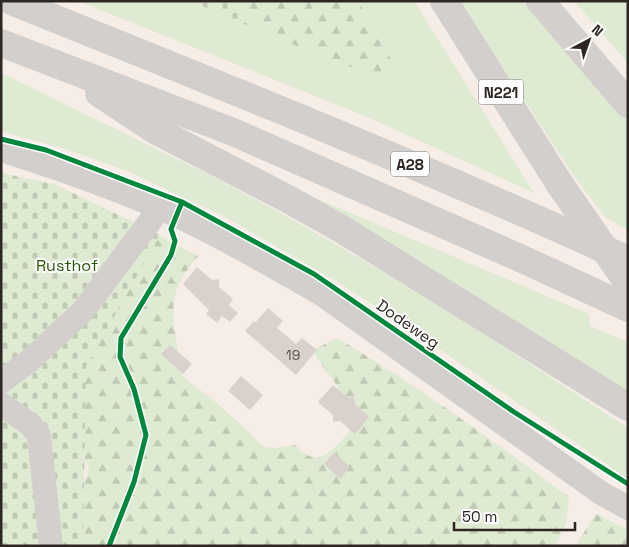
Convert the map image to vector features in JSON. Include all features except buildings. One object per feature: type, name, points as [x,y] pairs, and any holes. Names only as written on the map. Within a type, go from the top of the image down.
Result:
[{"type":"main road","name":"A28","points":[[11,1],[262,101],[536,217],[628,260]]},
{"type":"main road","name":"N221","points":[[444,1],[558,182],[628,283]]},
{"type":"main road","points":[[540,1],[628,104]]},
{"type":"main road","name":"A28","points":[[1,43],[233,132],[520,258],[628,308]]},
{"type":"main road","name":"A28","points":[[58,66],[155,130],[288,199],[343,230],[628,407]]},
{"type":"street","name":"Dodeweg","points":[[1,150],[108,186],[160,208],[275,267],[323,295],[601,493],[628,508]]},
{"type":"street","points":[[1,382],[30,361],[83,312],[160,208]]},
{"type":"street","points":[[1,404],[31,425],[39,436],[51,546]]},
{"type":"green space","points":[[78,1],[190,1],[304,49],[394,64],[358,1],[414,1],[534,193],[365,116]]},
{"type":"green space","points":[[190,1],[234,1],[254,28]]},
{"type":"green space","points":[[234,1],[358,1],[394,64],[382,79],[304,49],[254,28]]},
{"type":"green space","points":[[459,1],[527,1],[628,120],[628,230],[605,217],[574,176]]},
{"type":"green space","points":[[574,1],[628,1],[628,63]]},
{"type":"green space","points":[[1,73],[218,179],[434,301],[628,428],[628,479],[409,328],[339,283],[227,218],[127,171],[68,150],[1,131]]},
{"type":"green space","points":[[1,172],[40,184],[131,221],[198,256],[182,279],[176,292],[174,303],[174,325],[179,368],[182,375],[189,382],[211,398],[259,443],[265,447],[275,448],[295,445],[307,455],[320,457],[327,454],[352,428],[338,393],[338,387],[315,355],[315,349],[337,338],[426,394],[569,497],[566,524],[555,546],[59,546],[89,471],[88,465],[62,435],[1,193]]},
{"type":"green space","name":"Rusthof","points":[[1,173],[54,184],[160,235],[86,366],[83,546],[1,546]]},
{"type":"green space","points":[[261,175],[589,314],[590,326],[628,342],[628,391]]},
{"type":"green space","points":[[596,514],[628,530],[628,546],[575,546]]},
{"type":"cycle path","points":[[1,139],[46,150],[182,202],[314,274],[514,412],[628,484]]},
{"type":"cycle path","points":[[109,546],[134,482],[146,435],[134,389],[120,357],[121,338],[171,255],[175,241],[171,229],[182,202]]}]
